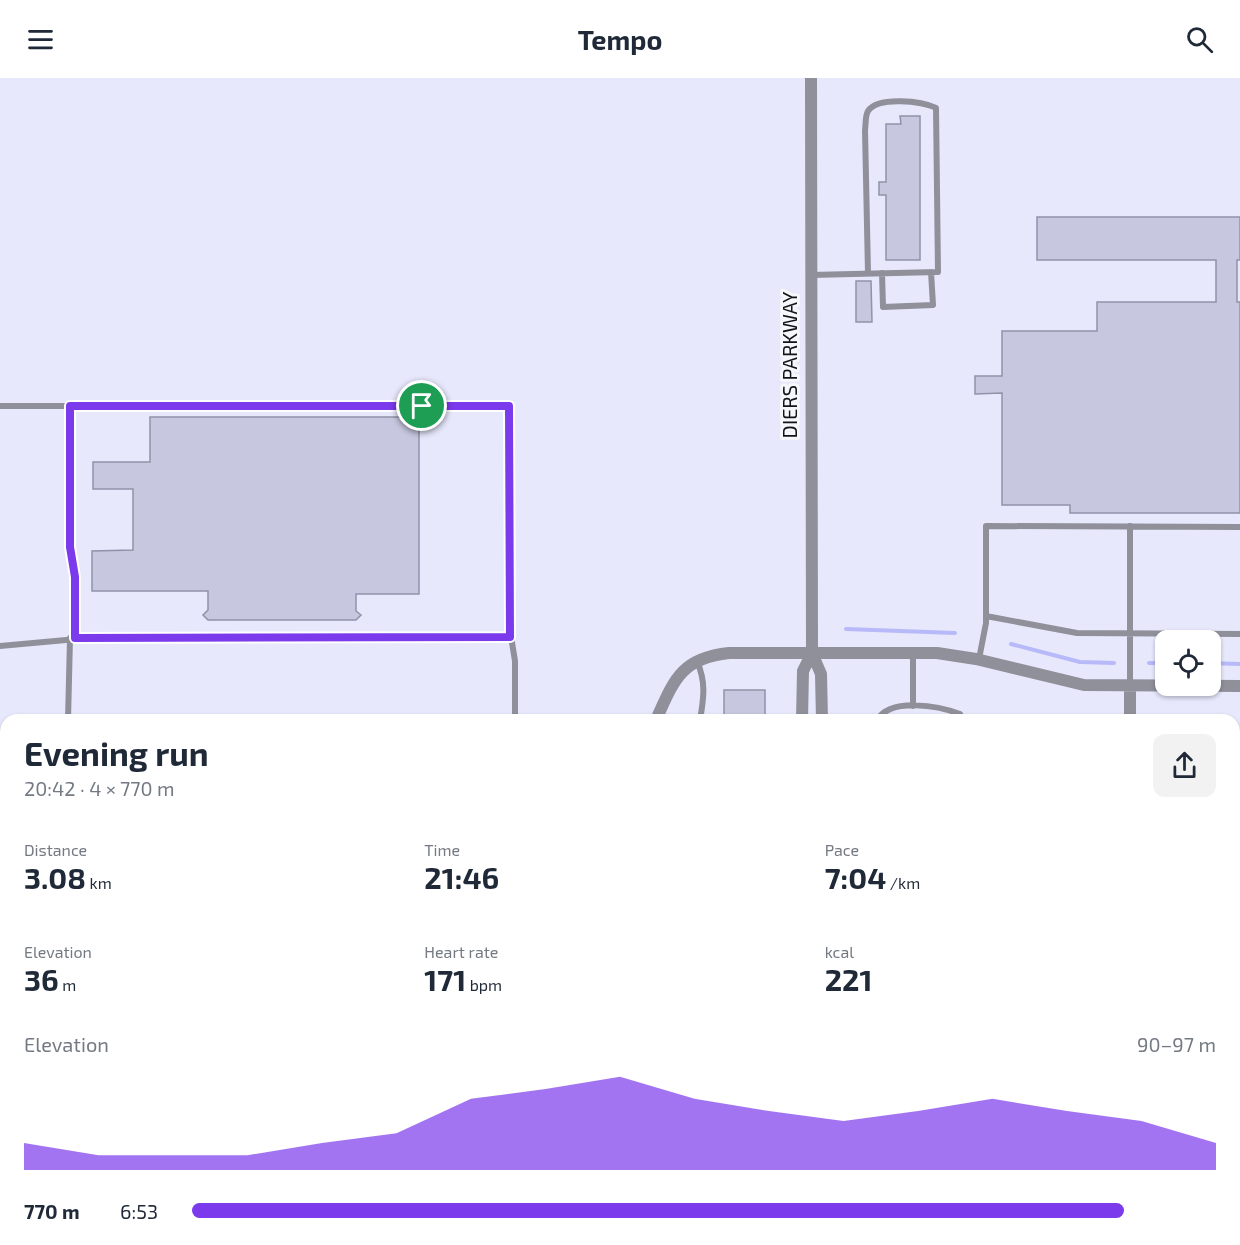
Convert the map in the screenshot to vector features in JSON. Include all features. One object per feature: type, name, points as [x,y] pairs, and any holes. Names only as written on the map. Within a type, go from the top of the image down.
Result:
[{"type":"street","name":"DIERS PARKWAY","points":[[811,78],[812,653],[821,674],[822,714]]},
{"type":"street","points":[[659,714],[674,680],[684,668],[696,660],[729,653],[954,655],[979,659],[1074,684],[1240,686]]},
{"type":"street","name":"DIERS PARKWAY","points":[[802,714],[803,671],[812,653]]},
{"type":"street","points":[[1130,686],[1130,714]]},
{"type":"lane","points":[[812,275],[938,272],[936,108],[922,101],[875,105],[867,112],[865,130],[868,273]]},
{"type":"lane","points":[[882,273],[883,307],[933,305],[931,272]]},
{"type":"lane","points":[[0,406],[509,406],[510,637],[515,661],[515,714]]},
{"type":"lane","points":[[68,714],[75,577],[70,547],[70,406]]},
{"type":"lane","points":[[979,659],[986,616],[986,526],[1240,527]]},
{"type":"lane","points":[[1130,526],[1130,686]]},
{"type":"lane","points":[[986,616],[1060,631],[1240,634]]},
{"type":"lane","points":[[0,646],[72,638],[510,637]]},
{"type":"lane","points":[[913,653],[913,706]]},
{"type":"lane","points":[[696,660],[704,677],[705,693],[701,714]]},
{"type":"lane","points":[[880,714],[894,708],[913,706],[942,706],[960,714]]},
{"type":"building","points":[[900,116],[920,116],[920,260],[886,260],[886,195],[879,195],[879,182],[886,182],[886,124],[901,124]]},
{"type":"building","points":[[1037,217],[1240,217],[1237,302],[1240,302],[1240,513],[1070,513],[1070,505],[1002,505],[1002,393],[975,394],[975,376],[1002,376],[1002,331],[1097,331],[1097,302],[1216,302],[1216,260],[1037,260]]},
{"type":"building","points":[[856,281],[871,281],[872,322],[856,322]]},
{"type":"building","points":[[150,417],[419,417],[419,594],[356,594],[356,611],[361,615],[356,620],[208,620],[203,615],[208,610],[208,591],[92,591],[92,551],[133,550],[133,489],[93,489],[93,462],[150,462]]},
{"type":"building","points":[[724,690],[765,690],[765,714],[724,714]]},
{"type":"waterway","points":[[846,629],[955,633]]},
{"type":"waterway","points":[[1011,644],[1080,662],[1114,663]]},
{"type":"waterway","points":[[1149,663],[1155,663]]},
{"type":"waterway","points":[[1221,663],[1240,664]]},
{"type":"route","points":[[70,406],[422,406],[509,406],[508,618],[510,637],[122,636],[75,638],[75,577],[70,547],[70,406]]}]
